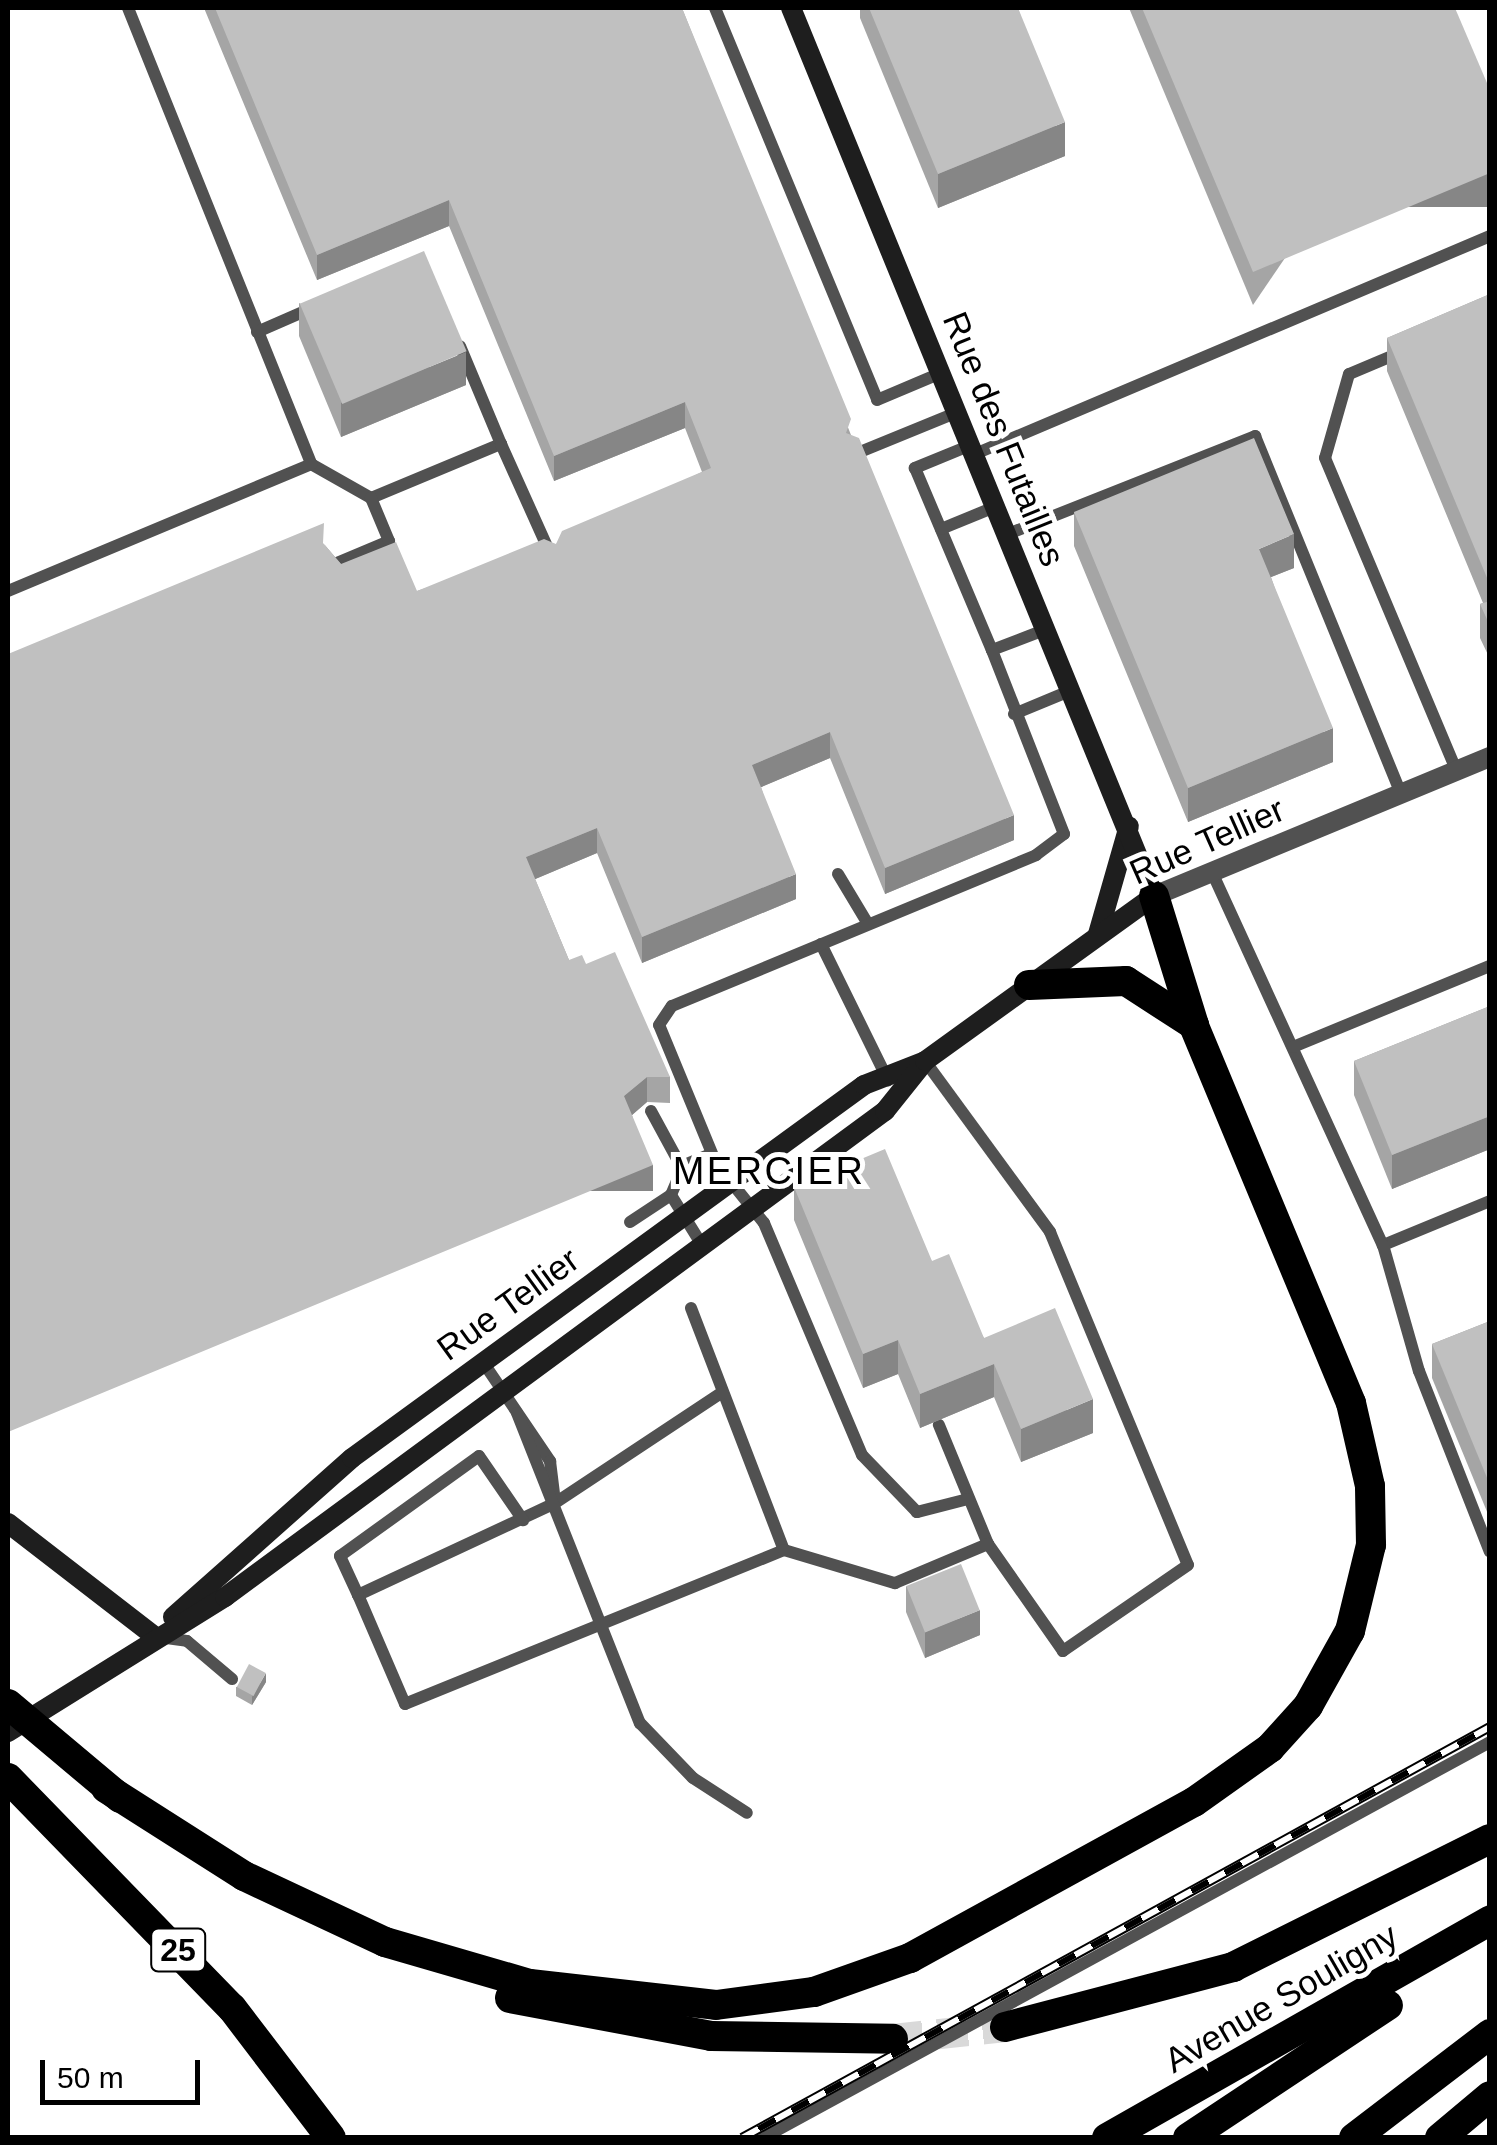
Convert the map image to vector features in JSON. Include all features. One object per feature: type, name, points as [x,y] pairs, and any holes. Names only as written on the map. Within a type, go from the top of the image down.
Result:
[{"type":"highway","points":[[106,1788],[227,1866],[385,1942],[530,1984],[716,2005],[814,1992],[910,1958],[1223,1785],[1270,1748],[1325,1680],[1360,1602],[1372,1516],[1350,1403],[1194,1025],[1154,896]]},
{"type":"highway","points":[[1029,985],[1126,981],[1194,1025]]},
{"type":"highway","points":[[8,1704],[106,1788],[305,1918],[479,1989],[646,2028],[899,2050]]},
{"type":"highway","name":"25","points":[[8,1778],[232,2008],[330,2138]]},
{"type":"highway","points":[[1007,2015],[1233,1967],[1490,1839]]},
{"type":"highway","name":"Avenue Souligny","points":[[1107,2138],[1490,1920]]},
{"type":"highway","points":[[1188,2138],[1490,1936]]},
{"type":"highway","points":[[1354,2138],[1490,2034]]},
{"type":"highway","points":[[1440,2138],[1490,2096]]},
{"type":"street","name":"Rue des Futailles","points":[[791,8],[1154,896]]},
{"type":"street","name":"Rue Tellier","points":[[154,1636],[352,1458],[730,1183],[892,1085],[1154,896],[1490,757]]},
{"type":"street","points":[[1098,934],[1128,826]]},
{"type":"street","name":"Rue Tellier","points":[[8,1732],[154,1636],[226,1596],[754,1208],[892,1085]]},
{"type":"street","points":[[8,1523],[154,1636]]},
{"type":"lane","points":[[128,8],[311,464],[371,498],[389,540],[332,565]]},
{"type":"lane","points":[[715,8],[877,400],[942,373]]},
{"type":"lane","points":[[968,1499],[917,1512],[866,1461],[754,1208],[730,1183],[712,1154],[660,1017],[821,944],[1036,856],[1064,834],[915,468],[973,450],[1490,236]]},
{"type":"lane","points":[[257,332],[324,303]]},
{"type":"lane","points":[[455,334],[553,560]]},
{"type":"lane","points":[[1420,345],[1350,374],[1326,458],[1456,770]]},
{"type":"lane","points":[[856,454],[958,412]]},
{"type":"lane","points":[[1008,534],[1254,436],[1401,793]]},
{"type":"lane","points":[[371,498],[501,444]]},
{"type":"lane","points":[[8,591],[311,464]]},
{"type":"lane","points":[[940,529],[996,506]]},
{"type":"lane","points":[[992,650],[1047,628]]},
{"type":"lane","points":[[1014,714],[1072,690]]},
{"type":"lane","points":[[1211,870],[1383,1244],[1419,1371],[1490,1552]]},
{"type":"lane","points":[[838,874],[868,924]]},
{"type":"lane","points":[[821,944],[892,1085]]},
{"type":"lane","points":[[1293,1047],[1490,966]]},
{"type":"lane","points":[[926,1061],[1050,1232],[1188,1565],[1063,1651],[988,1544],[939,1425]]},
{"type":"lane","points":[[651,1111],[682,1168]]},
{"type":"lane","points":[[630,1222],[671,1194],[682,1168],[712,1154]]},
{"type":"lane","points":[[671,1194],[681,1218],[702,1246]]},
{"type":"lane","points":[[1383,1244],[1490,1201]]},
{"type":"lane","points":[[691,1308],[784,1550]]},
{"type":"lane","points":[[484,1362],[550,1461],[555,1503],[606,1622],[612,1665],[640,1723],[693,1778],[747,1813]]},
{"type":"lane","points":[[358,1594],[555,1503],[723,1392]]},
{"type":"lane","points":[[523,1520],[479,1456],[340,1556],[405,1704],[784,1550],[895,1583],[988,1544]]},
{"type":"lane","points":[[154,1636],[187,1641],[232,1679]]},
{"type":"lane","points":[[763,2138],[899,2050],[1007,2015],[1490,1742]]},
{"type":"building","points":[[215,8],[682,8],[851,419],[846,433],[859,438],[1014,815],[885,868],[830,732],[752,765],[796,874],[642,937],[597,828],[526,857],[569,960],[582,955],[586,964],[615,952],[670,1077],[647,1077],[624,1096],[653,1165],[8,1432],[8,654],[324,523],[323,543],[341,564],[396,542],[417,591],[544,539],[556,544],[562,531],[711,468],[685,402],[554,456],[449,200],[317,255]]},
{"type":"building","points":[[869,8],[1018,8],[1065,122],[938,174]]},
{"type":"building","points":[[1142,8],[1455,8],[1490,90],[1490,173],[1253,272]]},
{"type":"building","points":[[424,251],[467,351],[342,404],[300,304]]},
{"type":"building","points":[[1490,294],[1490,585],[1387,338]]},
{"type":"building","points":[[1254,438],[1294,534],[1259,549],[1333,728],[1188,788],[1074,512]]},
{"type":"building","points":[[1490,601],[1490,626],[1480,604]]},
{"type":"building","points":[[1490,1006],[1490,1116],[1392,1155],[1354,1061]]},
{"type":"building","points":[[885,1149],[932,1261],[949,1254],[984,1338],[1055,1308],[1093,1399],[1021,1429],[994,1364],[920,1394],[898,1340],[863,1354],[794,1187]]},
{"type":"building","points":[[1490,1321],[1490,1485],[1432,1344]]},
{"type":"building","points":[[961,1564],[980,1610],[925,1632],[906,1586]]},
{"type":"building","points":[[249,1664],[266,1673],[254,1696],[237,1687]]},
{"type":"tunnel","points":[[893,2039],[1005,2027]]},
{"type":"railway","points":[[742,2138],[1490,1727]]},
{"type":"district","name":"MERCIER","points":[[769,1172]]}]
